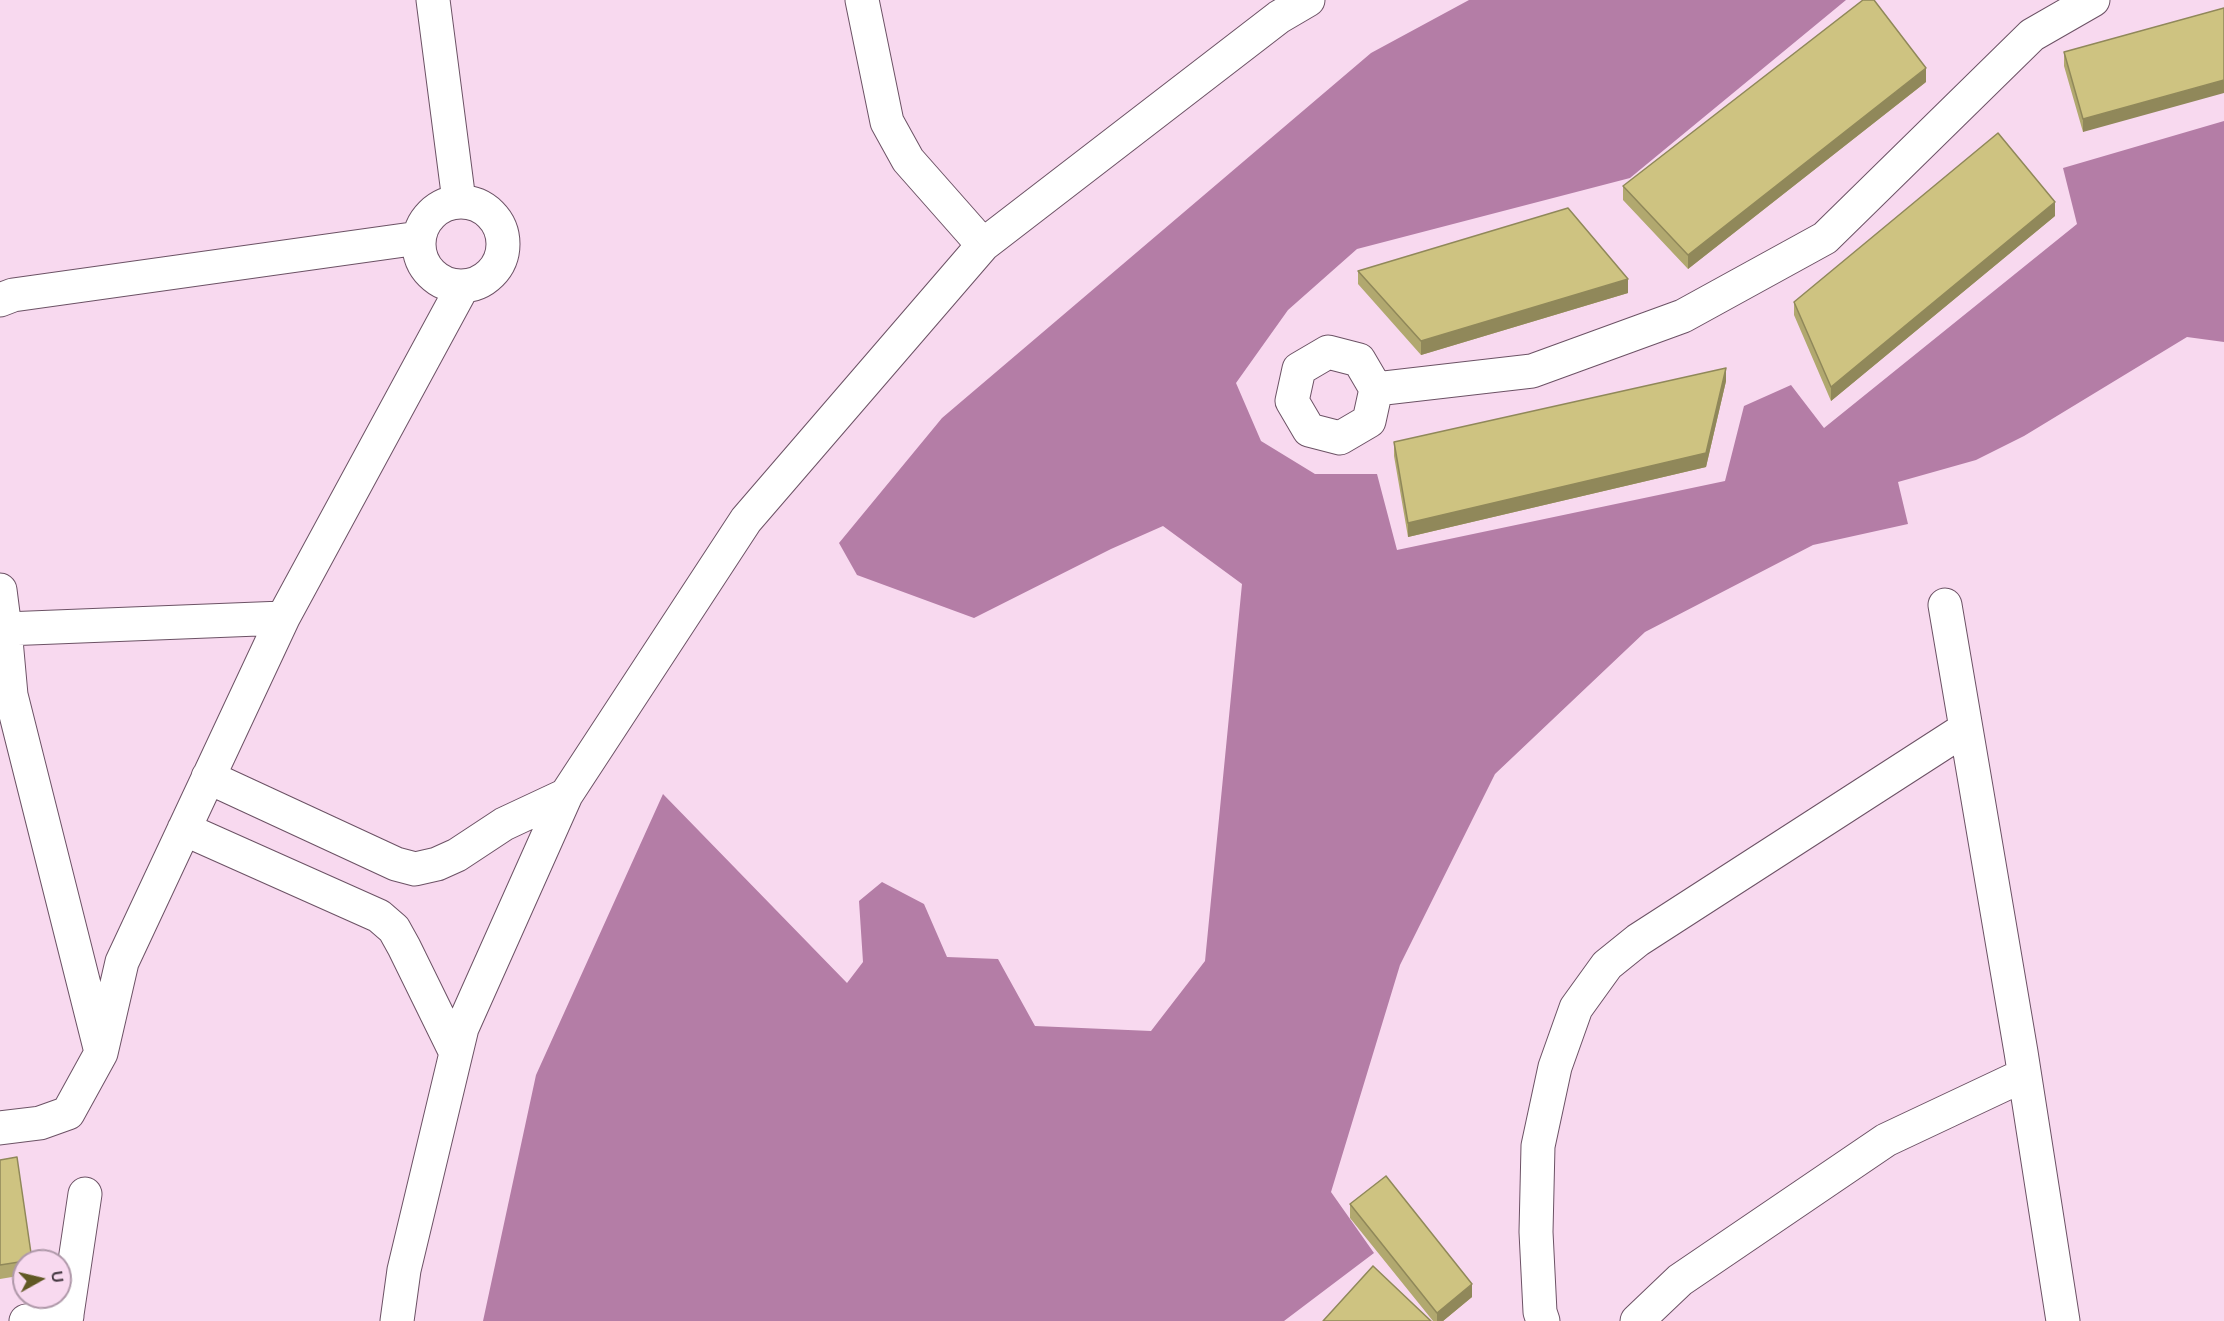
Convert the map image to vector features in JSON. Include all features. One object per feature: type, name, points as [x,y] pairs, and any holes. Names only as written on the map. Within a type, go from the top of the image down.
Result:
[{"type":"street","points":[[433,0],[459,201]]},
{"type":"street","points":[[862,0],[887,122],[908,160],[983,245]]},
{"type":"street","points":[[397,1321],[404,1270],[462,1028],[566,795],[746,520],[983,245],[1279,17],[1308,0]]},
{"type":"street","points":[[1376,389],[1532,370],[1683,316],[1825,238],[2032,35],[2093,0]]},
{"type":"street","points":[[459,201],[474,202],[487,210],[497,221],[503,234],[504,249],[499,264],[490,276],[478,283],[463,286],[449,285],[435,278],[425,267],[420,254],[419,238],[423,224],[444,204],[459,201]]},
{"type":"street","points":[[0,300],[13,295],[419,238]]},
{"type":"street","points":[[0,1128],[40,1123],[68,1113],[101,1053],[122,962],[283,618],[463,286]]},
{"type":"street","points":[[0,590],[11,695],[101,1053]]},
{"type":"street","points":[[1945,604],[2063,1321]]},
{"type":"street","points":[[5,629],[283,618]]},
{"type":"street","points":[[1537,1318],[1538,1146],[1555,1067],[1576,1008],[1607,965],[1638,940],[1965,729]]},
{"type":"street","points":[[208,777],[396,864],[415,869],[437,864],[457,855],[504,824],[566,795]]},
{"type":"street","points":[[184,829],[380,916],[394,929],[405,947],[456,1053]]},
{"type":"street","points":[[1637,1321],[1680,1280],[1886,1140],[2024,1075]]},
{"type":"street","points":[[26,1321],[67,1318],[86,1194]]},
{"type":"shaded area","points":[[1469,0],[1846,0],[1630,178],[1357,249],[1288,310],[1236,383],[1261,441],[1315,474],[1377,474],[1397,550],[1725,481],[1744,406],[1791,385],[1824,428],[2077,224],[2063,168],[2224,121],[2224,342],[2187,337],[2024,436],[1976,460],[1898,482],[1908,524],[1813,545],[1645,632],[1495,774],[1400,965],[1331,1192],[1374,1253],[1284,1321],[483,1321],[536,1075],[663,794],[847,983],[863,962],[859,901],[882,882],[924,904],[947,957],[998,959],[1035,1026],[1151,1031],[1205,961],[1242,584],[1163,526],[1111,549],[974,618],[857,575],[839,543],[942,418],[1371,53]]},
{"type":"building","points":[[1863,0],[1874,0],[1926,68],[1688,255],[1623,186]]},
{"type":"building","points":[[2224,8],[2224,80],[2083,119],[2064,52]]},
{"type":"building","points":[[1998,133],[2055,202],[1831,387],[1794,302]]},
{"type":"building","points":[[1568,208],[1628,279],[1421,341],[1358,271]]},
{"type":"building","points":[[1726,368],[1706,453],[1408,523],[1394,442]]},
{"type":"building","points":[[17,1157],[30,1249],[12,1249],[12,1263],[0,1265],[0,1160]]},
{"type":"building","points":[[1386,1176],[1472,1284],[1437,1313],[1350,1204]]},
{"type":"building","points":[[1373,1266],[1431,1321],[1323,1321]]}]
